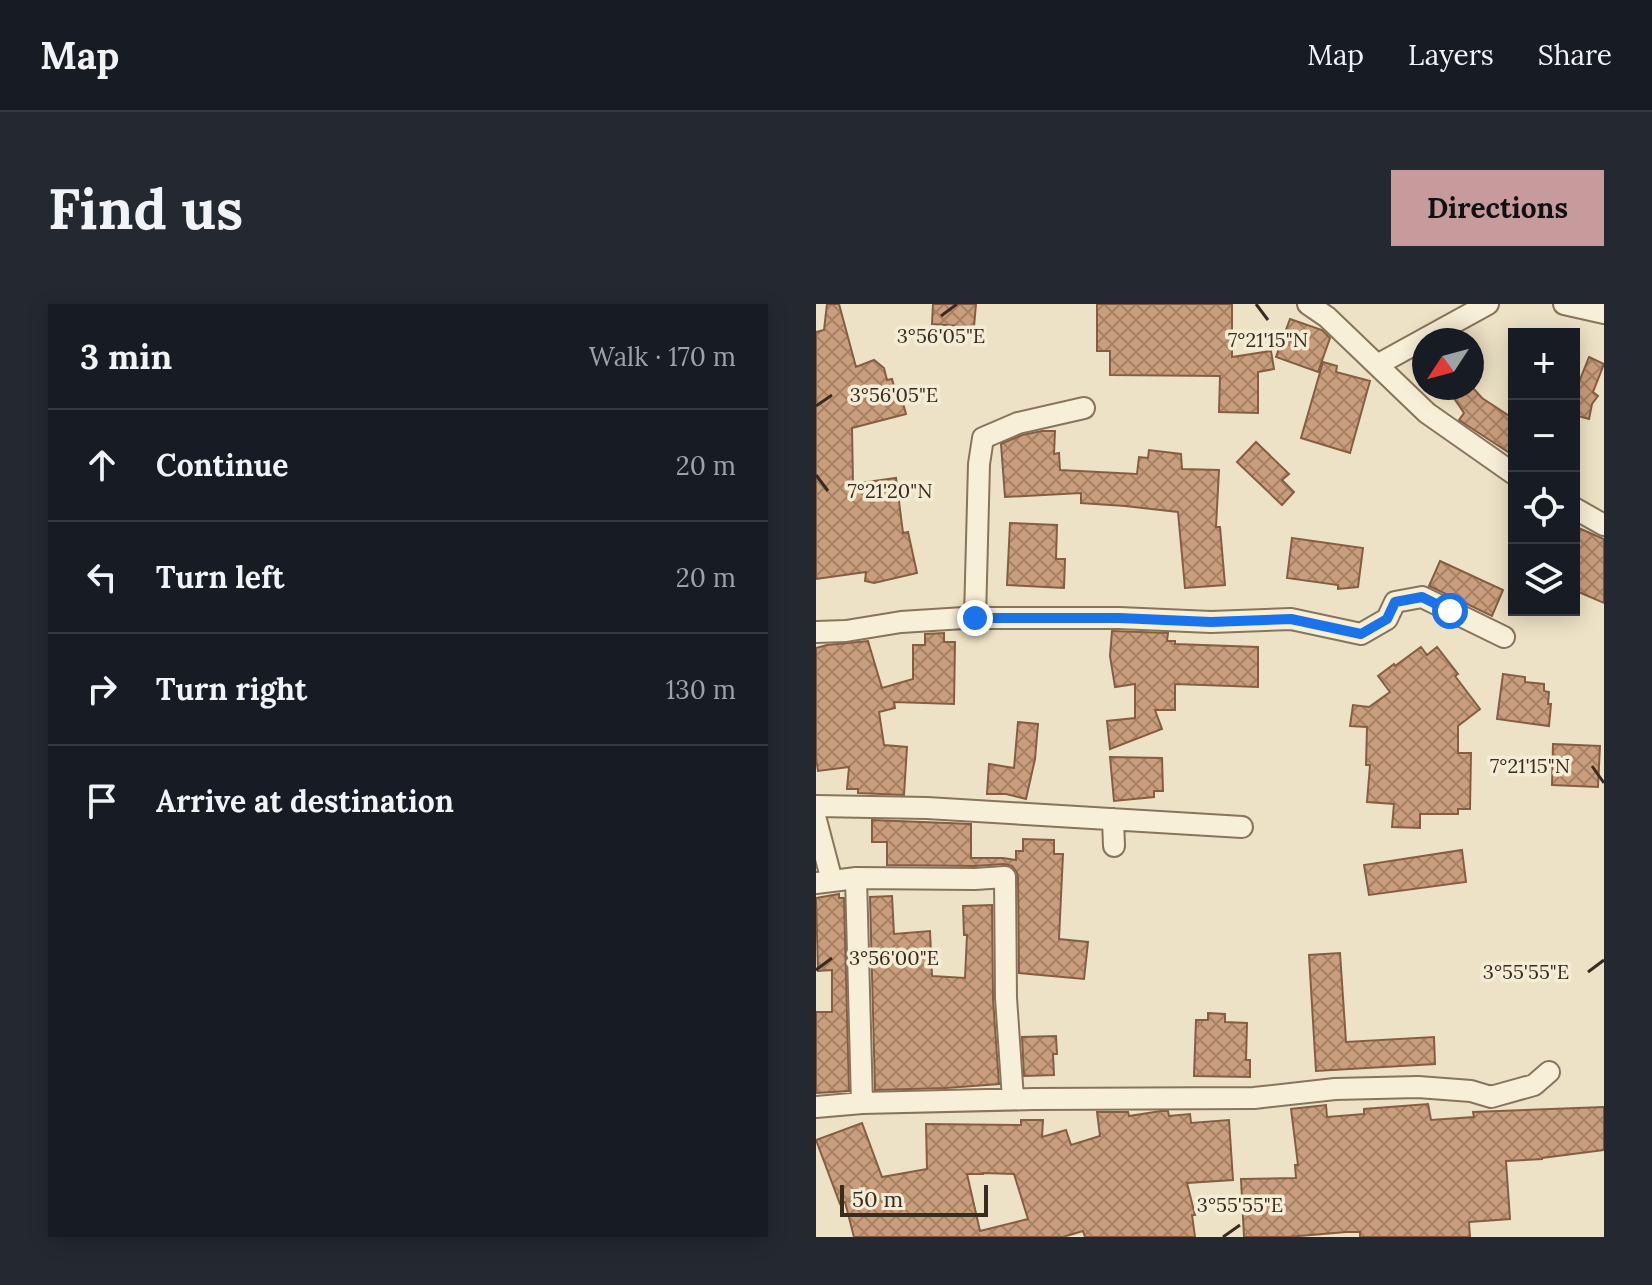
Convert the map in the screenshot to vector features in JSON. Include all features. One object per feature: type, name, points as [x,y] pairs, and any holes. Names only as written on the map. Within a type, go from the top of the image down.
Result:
[{"type":"street","points":[[1308,304],[1327,317],[1427,413],[1511,472]]},
{"type":"street","points":[[1377,365],[1488,304]]},
{"type":"street","points":[[1564,304],[1604,313]]},
{"type":"street","points":[[975,618],[979,464],[983,438],[1018,423],[1084,408]]},
{"type":"street","points":[[1580,511],[1604,525]]},
{"type":"street","points":[[816,632],[846,631],[901,622],[975,618],[1119,618],[1211,622],[1291,619],[1361,634],[1387,619],[1395,602],[1422,597],[1504,637]]},
{"type":"street","points":[[816,806],[941,809],[1242,827]]},
{"type":"street","points":[[1113,819],[1114,846]]},
{"type":"street","points":[[816,820],[824,882],[856,878],[1005,877],[1006,998],[1013,1099]]},
{"type":"street","points":[[856,878],[862,1103]]},
{"type":"street","points":[[816,1107],[1013,1099],[1254,1098],[1335,1089],[1418,1087],[1471,1091],[1491,1097],[1534,1085],[1549,1072]]},
{"type":"building","points":[[827,304],[839,304],[856,367],[874,360],[884,368],[887,380],[892,379],[897,397],[901,396],[906,414],[852,428],[853,484],[896,478],[903,533],[908,532],[917,573],[874,583],[865,581],[866,572],[816,579],[816,332],[824,330]]},
{"type":"building","points":[[933,304],[976,304],[974,327],[932,324]]},
{"type":"building","points":[[1097,304],[1232,304],[1232,357],[1271,351],[1274,369],[1258,372],[1258,413],[1219,412],[1220,376],[1110,375],[1110,351],[1097,351]]},
{"type":"building","points":[[1290,319],[1322,330],[1330,338],[1318,372],[1276,357]]},
{"type":"building","points":[[1589,357],[1604,364],[1593,392],[1598,396],[1592,404],[1589,419],[1580,417],[1580,380]]},
{"type":"building","points":[[1323,362],[1337,366],[1336,372],[1370,381],[1350,453],[1301,438]]},
{"type":"building","points":[[1484,399],[1508,415],[1508,452],[1459,420],[1464,413],[1455,400]]},
{"type":"building","points":[[1042,431],[1055,431],[1054,454],[1059,453],[1060,470],[1137,474],[1139,457],[1148,458],[1149,450],[1181,454],[1182,469],[1219,470],[1216,527],[1220,527],[1225,585],[1185,588],[1178,512],[1081,503],[1081,493],[1005,497],[1001,444]]},
{"type":"building","points":[[1256,442],[1289,474],[1282,480],[1294,492],[1282,505],[1237,462]]},
{"type":"building","points":[[1010,523],[1057,525],[1056,559],[1065,559],[1064,588],[1007,585]]},
{"type":"building","points":[[1580,529],[1604,539],[1604,603],[1580,593]]},
{"type":"building","points":[[1292,538],[1363,548],[1358,587],[1338,589],[1338,585],[1287,578]]},
{"type":"building","points":[[1440,561],[1503,590],[1492,616],[1429,586]]},
{"type":"building","points":[[1112,631],[1168,633],[1167,641],[1175,641],[1175,644],[1258,647],[1258,687],[1175,684],[1175,710],[1155,710],[1162,729],[1110,749],[1107,721],[1135,718],[1135,684],[1115,687],[1110,656]]},
{"type":"building","points":[[944,633],[944,642],[955,642],[954,704],[894,702],[895,708],[879,712],[884,745],[907,747],[904,795],[858,793],[858,789],[847,789],[849,767],[818,771],[816,648],[868,641],[882,688],[913,679],[913,645],[925,645],[925,634]]},
{"type":"building","points":[[1421,647],[1427,655],[1437,647],[1480,709],[1458,726],[1458,753],[1471,753],[1470,809],[1458,809],[1458,814],[1420,814],[1420,828],[1392,827],[1394,804],[1367,802],[1370,765],[1366,765],[1367,727],[1350,726],[1353,705],[1369,707],[1390,692],[1378,676]]},
{"type":"building","points":[[1503,674],[1525,677],[1525,682],[1544,684],[1544,691],[1549,692],[1548,704],[1551,704],[1549,726],[1497,719]]},
{"type":"building","points":[[1018,722],[1038,724],[1035,759],[1026,799],[1006,794],[987,794],[989,764],[1014,768]]},
{"type":"building","points":[[1553,744],[1600,746],[1598,787],[1552,785]]},
{"type":"building","points":[[1110,757],[1162,758],[1163,791],[1154,791],[1154,797],[1114,801]]},
{"type":"building","points":[[872,820],[971,824],[971,858],[1016,860],[1016,851],[1023,851],[1023,839],[1054,840],[1054,854],[1063,854],[1059,939],[1088,942],[1084,979],[1019,973],[1018,877],[1012,866],[887,865],[887,842],[872,842]]},
{"type":"building","points":[[1462,850],[1466,882],[1369,895],[1364,865]]},
{"type":"building","points":[[839,894],[839,898],[844,898],[849,1091],[816,1093],[816,1012],[832,1012],[832,970],[818,971],[816,898]]},
{"type":"building","points":[[892,896],[894,934],[930,931],[932,976],[965,978],[967,935],[964,935],[963,906],[992,905],[993,999],[999,1084],[875,1090],[870,897]]},
{"type":"building","points":[[1340,953],[1346,1042],[1434,1037],[1435,1064],[1316,1071],[1309,955]]},
{"type":"building","points":[[1208,1013],[1225,1014],[1225,1022],[1247,1023],[1246,1060],[1250,1060],[1250,1077],[1194,1076],[1196,1020],[1208,1020]]},
{"type":"building","points":[[1056,1036],[1054,1075],[1024,1076],[1022,1037]]},
{"type":"building","points":[[1428,1104],[1431,1120],[1474,1117],[1473,1112],[1604,1107],[1604,1150],[1506,1161],[1510,1219],[1469,1222],[1470,1237],[1360,1237],[1360,1232],[1346,1232],[1244,1237],[1241,1179],[1296,1178],[1295,1165],[1298,1165],[1291,1109],[1326,1105],[1327,1117],[1364,1114],[1364,1109]]},
{"type":"building","points":[[1168,1111],[1169,1116],[1190,1114],[1191,1123],[1229,1120],[1233,1180],[1187,1183],[1195,1215],[1192,1215],[1195,1237],[1085,1237],[1083,1231],[1063,1237],[854,1237],[845,1202],[840,1204],[816,1140],[862,1123],[882,1177],[927,1169],[926,1124],[1021,1125],[1021,1120],[1043,1120],[1042,1137],[1066,1130],[1071,1145],[1100,1136],[1097,1112],[1128,1112],[1129,1116]],"holes":[[[967,1174],[1014,1174],[1028,1219],[980,1231]]]},
{"type":"route","points":[[975,618],[1119,618],[1211,622],[1291,619],[1361,634],[1387,619],[1395,602],[1422,597],[1450,611]]}]
